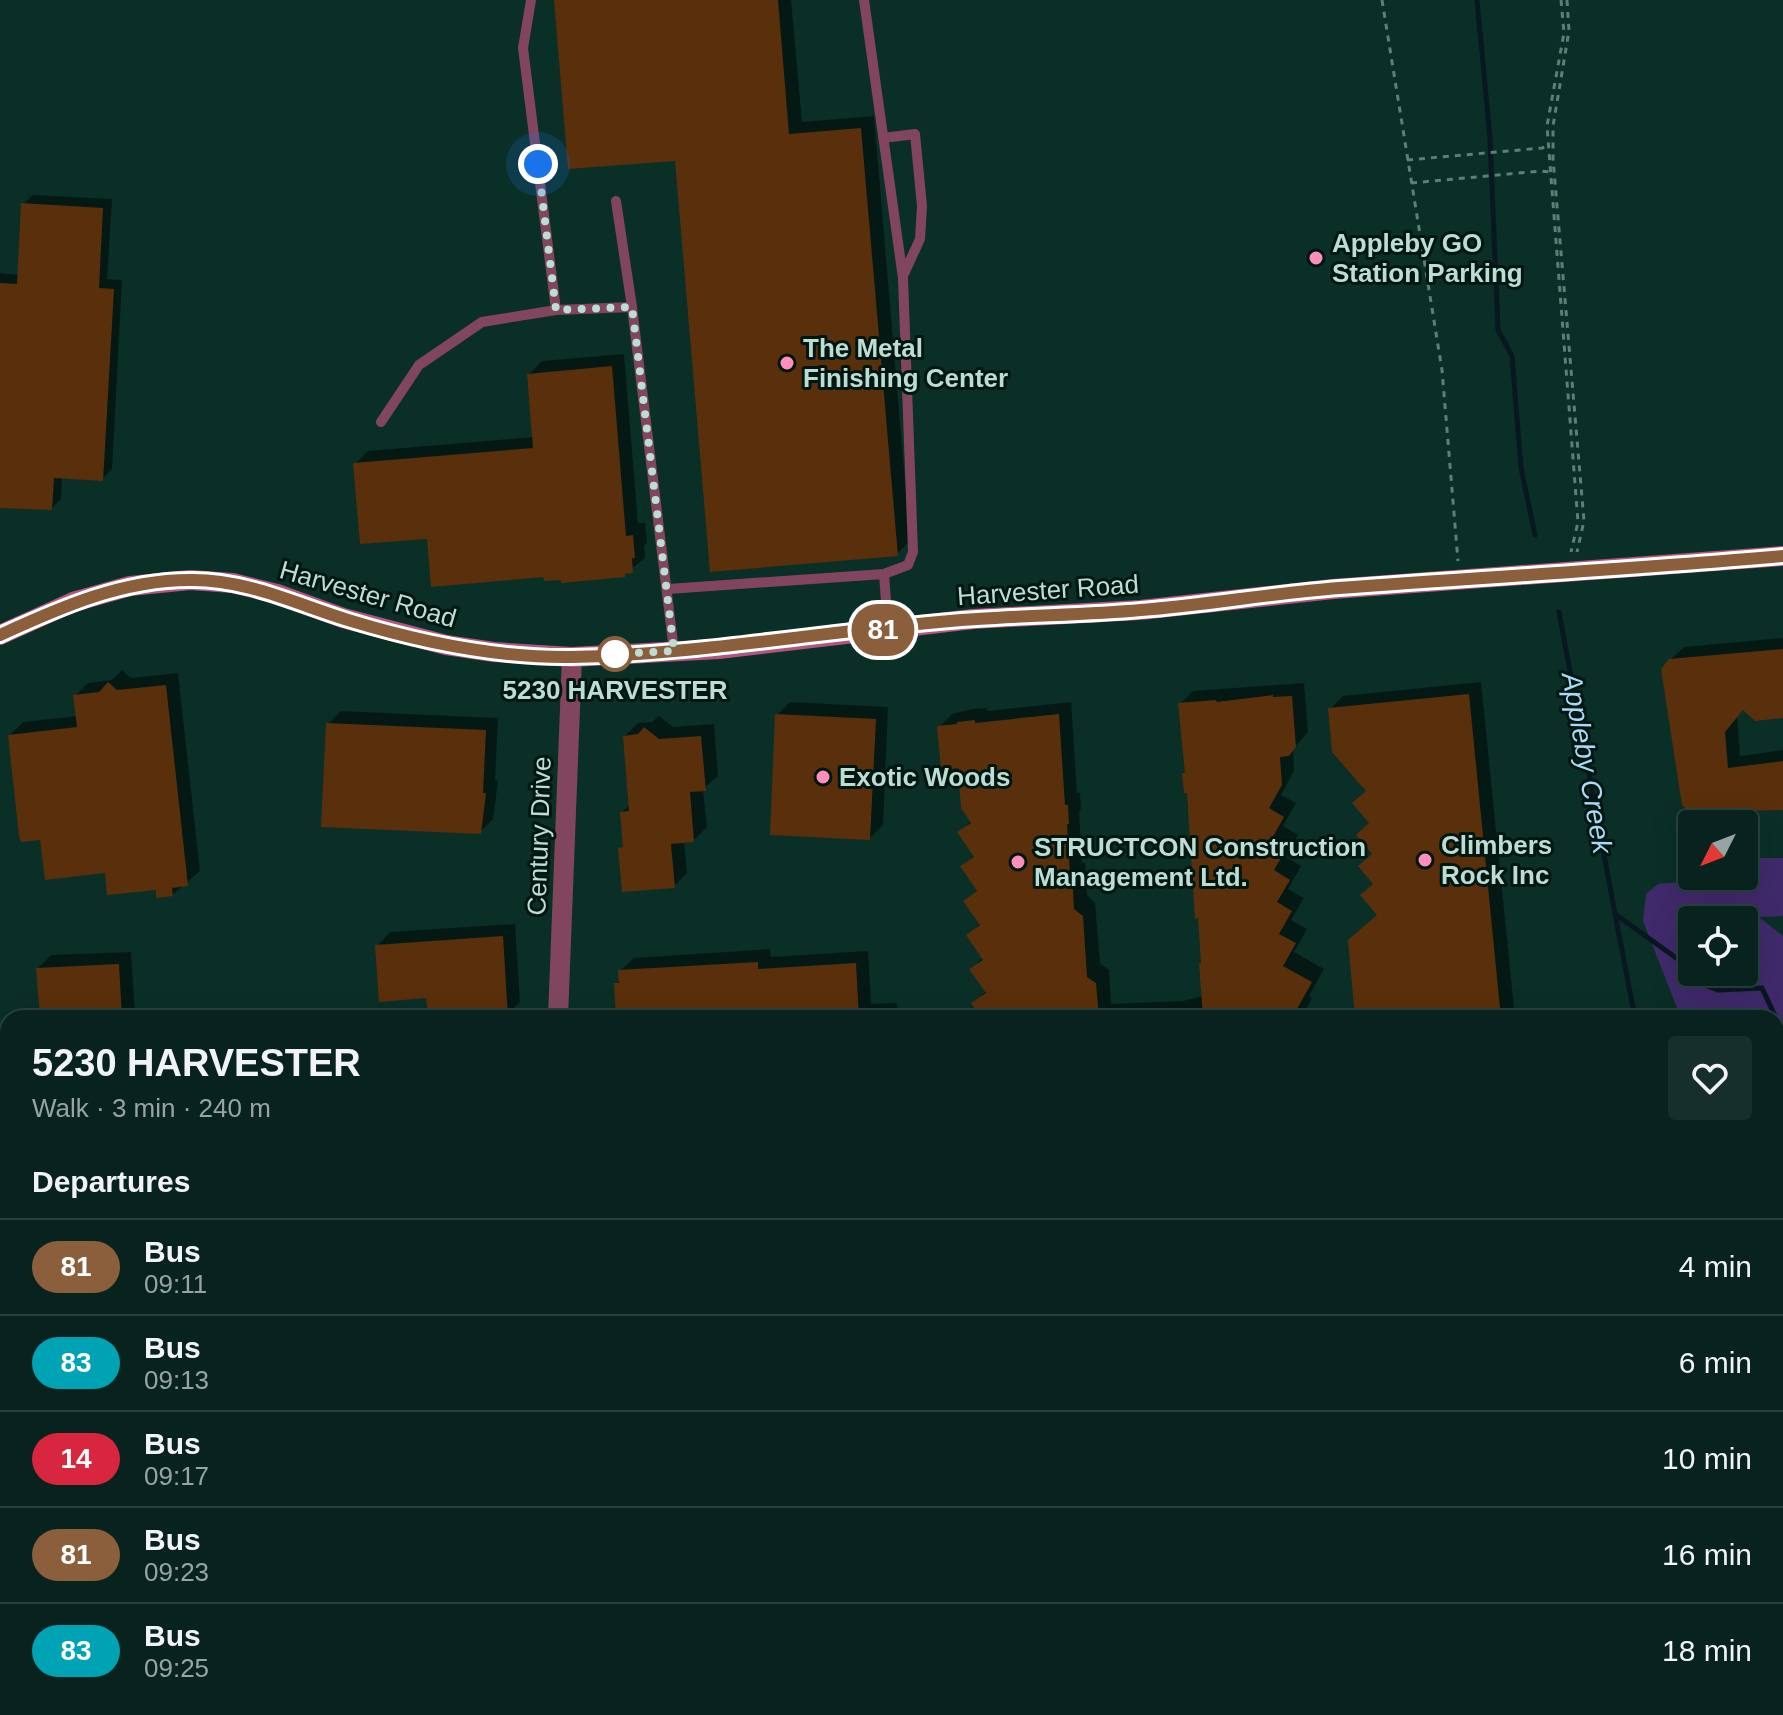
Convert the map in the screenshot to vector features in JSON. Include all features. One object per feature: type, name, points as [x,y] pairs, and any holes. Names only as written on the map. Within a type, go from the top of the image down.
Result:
[{"type":"main road","name":"Harvester Road","points":[[0,635],[73,602],[130,586],[190,580],[233,583],[343,618],[446,645],[494,652],[572,657],[721,649],[973,619],[1140,610],[1333,589],[1783,556]]},
{"type":"street","name":"Century Drive","points":[[558,1010],[572,657]]},
{"type":"lane","points":[[531,0],[523,48],[556,310]]},
{"type":"lane","points":[[668,589],[884,574],[908,565],[913,552],[903,278],[864,0]]},
{"type":"lane","points":[[883,138],[915,134],[922,206],[920,239],[903,278]]},
{"type":"lane","points":[[616,201],[674,651]]},
{"type":"lane","points":[[381,422],[419,365],[482,322],[556,310],[632,307]]},
{"type":"lane","points":[[884,574],[888,629]]},
{"type":"path","points":[[1382,0],[1442,370],[1456,554],[1466,579]]},
{"type":"path","points":[[1564,0],[1564,33],[1547,126],[1578,522],[1571,546],[1572,572]]},
{"type":"path","points":[[1564,0],[1569,31],[1553,126],[1584,521],[1572,572]]},
{"type":"path","points":[[1407,160],[1549,145]]},
{"type":"path","points":[[1411,183],[1551,172]]},
{"type":"shaded area","points":[[1758,858],[1783,858],[1783,916],[1759,917],[1783,936],[1783,1010],[1678,1010],[1643,921],[1646,894],[1658,884],[1678,882],[1678,890],[1758,890]]},
{"type":"building","name":"The Metal Finishing Center","points":[[554,0],[778,0],[789,134],[861,128],[898,556],[710,572],[675,161],[568,169]]},
{"type":"building","points":[[21,203],[103,208],[99,288],[114,289],[103,481],[54,478],[52,510],[0,508],[0,283],[17,284]]},
{"type":"building","points":[[612,366],[626,536],[633,535],[633,573],[625,574],[625,577],[561,583],[561,580],[544,581],[543,577],[431,587],[427,539],[360,544],[353,463],[533,448],[527,374]]},
{"type":"building","points":[[1783,649],[1783,718],[1755,721],[1743,710],[1725,732],[1728,768],[1783,761],[1783,810],[1688,810],[1682,805],[1661,669],[1669,659]]},
{"type":"building","points":[[108,682],[117,690],[166,685],[188,886],[172,888],[173,896],[156,898],[156,890],[107,895],[105,873],[45,880],[40,840],[21,842],[19,836],[8,735],[77,727],[73,695],[99,692]]},
{"type":"building","name":"Climbers Rock Inc","points":[[1469,694],[1500,1010],[1354,1010],[1348,940],[1377,915],[1360,895],[1373,884],[1358,866],[1372,854],[1356,835],[1369,823],[1352,803],[1366,791],[1332,752],[1328,708]]},
{"type":"building","name":"STRUCTCON Construction Management Ltd.","points":[[1273,695],[1292,696],[1296,747],[1289,756],[1280,757],[1282,785],[1269,808],[1284,817],[1271,840],[1287,848],[1274,870],[1290,880],[1277,902],[1292,911],[1279,934],[1296,943],[1283,966],[1312,982],[1296,1010],[1202,1010],[1198,918],[1195,919],[1178,703]]},
{"type":"building","name":"Exotic Woods","points":[[775,714],[876,719],[870,840],[770,835]]},
{"type":"building","name":"STRUCTCON Construction Management Ltd.","points":[[1059,714],[1074,909],[1083,916],[1087,977],[1096,983],[1098,1010],[976,1010],[971,1003],[986,993],[969,969],[983,960],[966,935],[980,925],[963,901],[977,891],[960,866],[974,857],[957,832],[971,823],[961,808],[958,768],[941,770],[937,726],[975,720],[975,723]]},
{"type":"building","points":[[326,723],[486,730],[483,793],[486,793],[481,834],[321,827]]},
{"type":"building","points":[[644,727],[659,739],[701,736],[706,791],[690,792],[694,842],[671,844],[675,888],[622,892],[618,848],[623,847],[620,812],[629,811],[623,736],[638,734]]},
{"type":"building","points":[[503,936],[508,1010],[427,1010],[426,998],[379,1002],[375,945]]},
{"type":"building","points":[[758,962],[758,969],[856,963],[859,1010],[616,1010],[614,983],[619,983],[618,970]]},
{"type":"building","points":[[119,964],[122,1010],[39,1010],[36,968]]},
{"type":"waterway","name":"Appleby Creek","points":[[1477,0],[1490,138],[1498,330],[1512,356],[1521,468],[1535,535]]},
{"type":"waterway","name":"Appleby Creek","points":[[1559,612],[1615,914],[1679,960],[1694,981],[1718,990],[1762,988],[1772,1010]]},
{"type":"waterway","name":"Appleby Creek","points":[[1615,914],[1633,1010]]},
{"type":"bus line","name":"81","points":[[0,635],[73,602],[130,586],[190,580],[233,583],[277,594],[343,618],[446,645],[494,652],[572,657],[719,649],[973,619],[1140,610],[1333,589],[1783,556]]},
{"type":"place","name":"Appleby GO Station Parking","points":[[1316,258]]},
{"type":"place","name":"The Metal Finishing Center","points":[[787,363]]},
{"type":"place","name":"5230 HARVESTER","points":[[615,654]]},
{"type":"place","name":"Exotic Woods","points":[[823,777]]},
{"type":"place","name":"Climbers Rock Inc","points":[[1425,860]]},
{"type":"place","name":"STRUCTCON Construction Management Ltd.","points":[[1018,862]]},
{"type":"route","points":[[538,164],[556,310],[632,307],[674,651],[615,654]]}]
